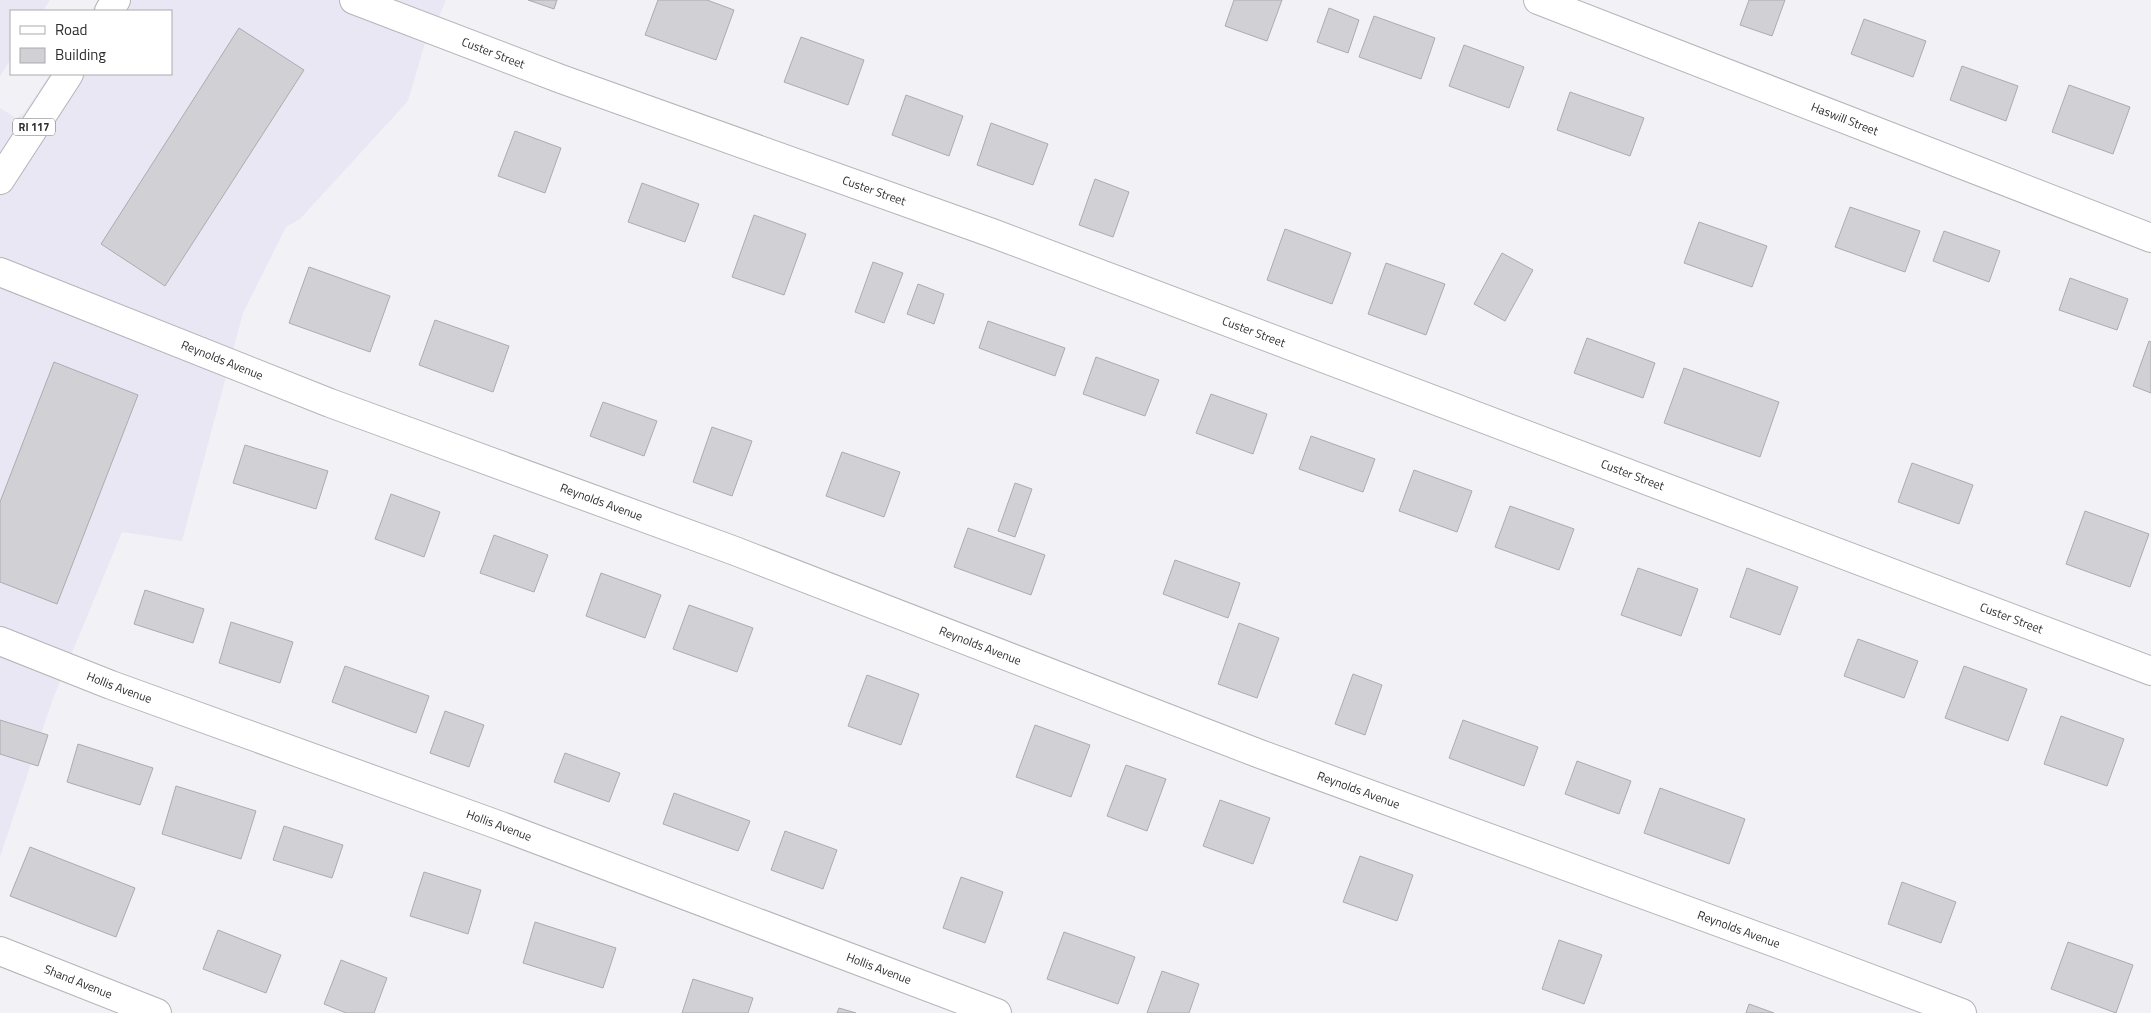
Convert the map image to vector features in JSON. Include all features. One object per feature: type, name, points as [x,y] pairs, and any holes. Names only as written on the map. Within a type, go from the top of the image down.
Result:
[{"type":"street","name":"Custer Street","points":[[354,0],[561,79],[992,233],[2151,671]]},
{"type":"street","name":"Haswill Street","points":[[1538,0],[2151,238]]},
{"type":"street","name":"RI 117","points":[[0,180],[68,75]]},
{"type":"street","name":"Reynolds Avenue","points":[[0,272],[330,403],[736,550],[1269,758],[1962,1013]]},
{"type":"street","name":"Hollis Avenue","points":[[0,641],[111,685],[501,826],[997,1013]]},
{"type":"street","name":"Shand Avenue","points":[[0,951],[157,1013]]},
{"type":"shaded area","points":[[0,0],[50,0],[44,10],[10,10],[10,61],[0,76]]},
{"type":"shaded area","points":[[98,0],[446,0],[438,19],[429,29],[408,101],[300,219],[286,227],[243,313],[182,541],[122,532],[52,701],[0,857],[0,108],[16,118],[24,113],[49,75],[172,75],[172,10],[92,10]]},
{"type":"building","points":[[528,0],[557,0],[554,9]]},
{"type":"building","points":[[658,0],[707,0],[734,10],[716,60],[645,35]]},
{"type":"building","points":[[1234,0],[1282,0],[1267,41],[1225,26]]},
{"type":"building","points":[[1749,0],[1785,0],[1772,36],[1740,25]]},
{"type":"building","points":[[1329,8],[1359,20],[1348,53],[1317,42]]},
{"type":"building","points":[[1374,16],[1435,38],[1421,79],[1359,57]]},
{"type":"building","points":[[1864,19],[1926,41],[1913,77],[1851,54]]},
{"type":"building","points":[[239,28],[304,70],[165,286],[101,244]]},
{"type":"building","points":[[801,37],[864,60],[848,105],[784,82]]},
{"type":"building","points":[[1464,45],[1524,67],[1509,108],[1449,86]]},
{"type":"building","points":[[1962,66],[2018,86],[2006,121],[1950,100]]},
{"type":"building","points":[[2069,85],[2130,107],[2113,154],[2052,132]]},
{"type":"building","points":[[1570,92],[1644,118],[1630,156],[1557,130]]},
{"type":"building","points":[[906,95],[963,116],[949,156],[892,135]]},
{"type":"building","points":[[991,123],[1048,144],[1033,185],[977,165]]},
{"type":"building","points":[[515,131],[561,148],[545,193],[498,176]]},
{"type":"building","points":[[1095,179],[1129,192],[1113,237],[1079,225]]},
{"type":"building","points":[[642,183],[699,204],[685,242],[628,222]]},
{"type":"building","points":[[1850,207],[1920,231],[1905,272],[1835,247]]},
{"type":"building","points":[[754,215],[806,234],[784,295],[732,277]]},
{"type":"building","points":[[1699,222],[1767,246],[1752,287],[1684,263]]},
{"type":"building","points":[[1285,229],[1351,253],[1332,304],[1267,280]]},
{"type":"building","points":[[1944,231],[2000,251],[1989,282],[1933,261]]},
{"type":"building","points":[[1502,253],[1533,270],[1505,321],[1474,304]]},
{"type":"building","points":[[873,262],[903,273],[884,323],[855,312]]},
{"type":"building","points":[[1386,263],[1445,284],[1426,335],[1368,314]]},
{"type":"building","points":[[309,267],[390,296],[370,352],[289,323]]},
{"type":"building","points":[[2070,278],[2128,299],[2117,330],[2059,310]]},
{"type":"building","points":[[918,284],[944,294],[934,324],[907,314]]},
{"type":"building","points":[[435,320],[509,346],[493,392],[419,365]]},
{"type":"building","points":[[988,321],[1065,348],[1055,376],[979,348]]},
{"type":"building","points":[[1587,338],[1655,363],[1643,398],[1574,373]]},
{"type":"building","points":[[2149,341],[2151,342],[2151,393],[2133,386]]},
{"type":"building","points":[[1096,357],[1159,380],[1145,416],[1083,394]]},
{"type":"building","points":[[54,362],[138,395],[57,604],[0,582],[0,502]]},
{"type":"building","points":[[1684,368],[1779,402],[1760,457],[1664,423]]},
{"type":"building","points":[[1211,394],[1267,414],[1253,454],[1196,433]]},
{"type":"building","points":[[603,402],[657,421],[644,456],[590,436]]},
{"type":"building","points":[[712,427],[752,441],[732,496],[693,482]]},
{"type":"building","points":[[1311,436],[1375,459],[1363,492],[1299,469]]},
{"type":"building","points":[[245,445],[328,471],[316,509],[233,483]]},
{"type":"building","points":[[842,452],[900,472],[884,517],[826,496]]},
{"type":"building","points":[[1912,463],[1973,485],[1959,524],[1898,502]]},
{"type":"building","points":[[1414,470],[1472,491],[1457,532],[1399,511]]},
{"type":"building","points":[[1015,483],[1032,489],[1015,537],[998,531]]},
{"type":"building","points":[[391,494],[440,512],[424,557],[375,539]]},
{"type":"building","points":[[1510,506],[1574,529],[1559,570],[1495,547]]},
{"type":"building","points":[[2085,511],[2149,534],[2130,587],[2066,564]]},
{"type":"building","points":[[968,528],[1045,555],[1031,595],[954,567]]},
{"type":"building","points":[[494,535],[548,555],[534,592],[480,573]]},
{"type":"building","points":[[1175,560],[1240,583],[1228,618],[1163,594]]},
{"type":"building","points":[[1638,568],[1698,589],[1681,636],[1621,615]]},
{"type":"building","points":[[1747,568],[1798,587],[1780,635],[1730,617]]},
{"type":"building","points":[[601,573],[661,595],[645,638],[586,616]]},
{"type":"building","points":[[145,590],[204,609],[193,643],[134,624]]},
{"type":"building","points":[[689,605],[753,628],[737,672],[673,649]]},
{"type":"building","points":[[231,622],[293,642],[280,683],[219,663]]},
{"type":"building","points":[[1239,623],[1279,638],[1257,698],[1218,684]]},
{"type":"building","points":[[1858,639],[1918,661],[1904,698],[1844,676]]},
{"type":"building","points":[[345,666],[429,696],[416,733],[332,702]]},
{"type":"building","points":[[1964,666],[2027,689],[2008,741],[1945,718]]},
{"type":"building","points":[[1353,674],[1382,685],[1365,735],[1335,724]]},
{"type":"building","points":[[867,675],[919,694],[901,745],[848,726]]},
{"type":"building","points":[[445,711],[484,725],[469,767],[430,753]]},
{"type":"building","points":[[2061,716],[2124,739],[2107,786],[2044,764]]},
{"type":"building","points":[[0,720],[48,735],[38,766],[0,754]]},
{"type":"building","points":[[1463,720],[1538,747],[1524,786],[1449,758]]},
{"type":"building","points":[[1035,725],[1090,745],[1071,797],[1016,777]]},
{"type":"building","points":[[78,744],[153,768],[140,805],[67,782]]},
{"type":"building","points":[[565,753],[620,773],[609,802],[554,782]]},
{"type":"building","points":[[1577,761],[1631,781],[1619,814],[1565,794]]},
{"type":"building","points":[[1126,765],[1166,779],[1147,831],[1107,816]]},
{"type":"building","points":[[176,786],[256,811],[241,859],[162,834]]},
{"type":"building","points":[[1660,788],[1745,819],[1729,864],[1644,833]]},
{"type":"building","points":[[674,793],[750,821],[738,851],[663,824]]},
{"type":"building","points":[[1220,800],[1270,818],[1253,864],[1203,846]]},
{"type":"building","points":[[284,826],[343,845],[332,878],[273,860]]},
{"type":"building","points":[[785,831],[837,850],[823,889],[771,870]]},
{"type":"building","points":[[30,847],[135,888],[116,937],[10,896]]},
{"type":"building","points":[[1360,856],[1413,875],[1397,921],[1343,902]]},
{"type":"building","points":[[424,872],[481,890],[468,934],[410,916]]},
{"type":"building","points":[[961,877],[1003,892],[985,943],[943,928]]},
{"type":"building","points":[[1902,882],[1956,902],[1941,943],[1888,924]]},
{"type":"building","points":[[535,922],[616,948],[603,988],[523,963]]},
{"type":"building","points":[[218,930],[281,955],[266,993],[203,969]]},
{"type":"building","points":[[1064,932],[1135,957],[1118,1004],[1047,979]]},
{"type":"building","points":[[1559,940],[1602,955],[1584,1004],[1542,989]]},
{"type":"building","points":[[2068,942],[2133,965],[2116,1013],[2051,989]]},
{"type":"building","points":[[341,960],[387,978],[374,1013],[346,1013],[324,1004]]},
{"type":"building","points":[[1162,971],[1199,984],[1189,1013],[1147,1013]]},
{"type":"building","points":[[693,979],[753,998],[748,1013],[682,1013]]},
{"type":"building","points":[[1749,1004],[1774,1013],[1746,1013]]},
{"type":"building","points":[[839,1008],[856,1013],[837,1013]]}]
